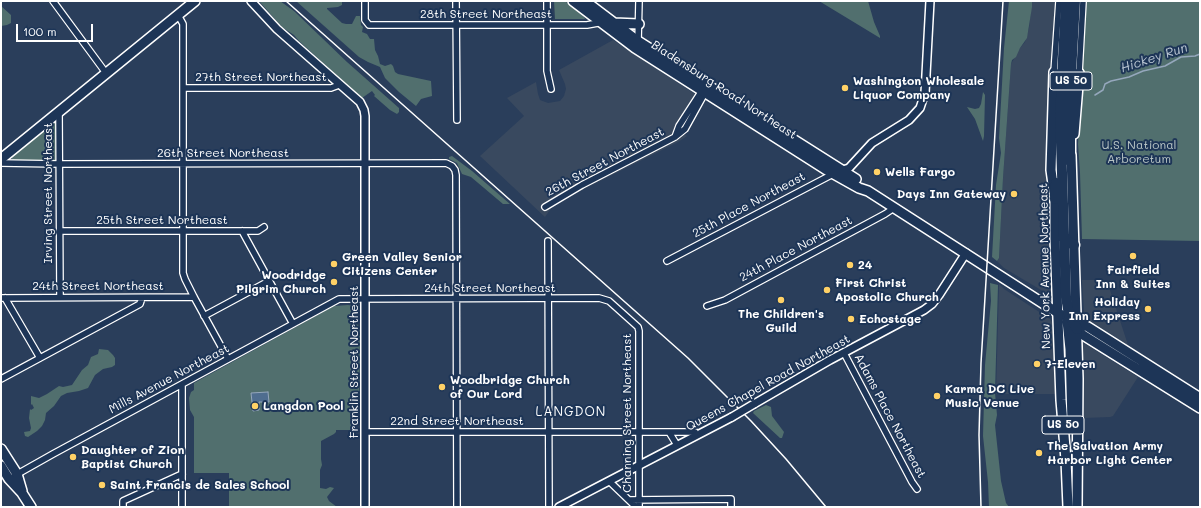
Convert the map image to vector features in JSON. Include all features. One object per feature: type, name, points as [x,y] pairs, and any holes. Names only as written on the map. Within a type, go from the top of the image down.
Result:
[{"type":"highway","name":"New York Avenue Northeast","points":[[1055,199],[1066,1]]},
{"type":"highway","name":"US 50","points":[[1070,161],[1070,91],[1075,1]]},
{"type":"highway","points":[[1060,111],[1066,297],[1073,322]]},
{"type":"highway","points":[[1063,238],[1074,245]]},
{"type":"main road","points":[[1,159],[195,1]]},
{"type":"main road","name":"Bladensburg Road Northeast","points":[[573,1],[637,45],[837,172],[861,183],[868,191],[1073,322],[1096,343],[1199,404]]},
{"type":"main road","name":"Bladensburg Road Northeast","points":[[585,1],[602,20],[613,23],[637,45]]},
{"type":"main road","points":[[613,23],[639,24]]},
{"type":"main road","points":[[1054,72],[1051,170],[1055,199]]},
{"type":"main road","points":[[1070,161],[1076,116],[1079,73]]},
{"type":"main road","name":"US 50","points":[[1070,161],[1074,245],[1073,322],[1078,398],[1077,507]]},
{"type":"main road","name":"New York Avenue Northeast","points":[[1055,199],[1061,400],[1068,507]]},
{"type":"main road","points":[[1073,322],[1070,359],[1072,417],[1077,441]]},
{"type":"main road","points":[[1060,359],[1070,359]]},
{"type":"main road","points":[[1,449],[17,474],[22,493]]},
{"type":"main road","points":[[1065,451],[1077,450]]},
{"type":"main road","points":[[1,466],[9,479],[22,493],[31,507]]},
{"type":"street","points":[[53,1],[106,73]]},
{"type":"street","name":"Franklin Street Northeast","points":[[251,1],[277,29],[360,102],[364,110],[365,507]]},
{"type":"street","name":"28th Street Northeast","points":[[365,1],[365,18],[369,25],[590,25],[602,20]]},
{"type":"street","points":[[456,1],[457,120]]},
{"type":"street","points":[[547,1],[547,71],[551,89]]},
{"type":"street","points":[[637,45],[639,1]]},
{"type":"street","points":[[837,172],[853,165],[862,152],[877,139],[909,120],[920,108],[925,93],[930,1]]},
{"type":"street","points":[[1054,72],[1059,1]]},
{"type":"street","points":[[1079,73],[1083,1]]},
{"type":"street","points":[[178,15],[183,24],[183,274],[228,359]]},
{"type":"street","name":"27th Street Northeast","points":[[183,88],[331,88],[339,84]]},
{"type":"street","name":"26th Street Northeast","points":[[545,207],[582,185],[675,137],[679,126],[705,88]]},
{"type":"street","name":"Irving Street Northeast","points":[[59,112],[60,297]]},
{"type":"street","name":"26th Street Northeast","points":[[1,163],[446,163],[452,166],[456,173],[457,299]]},
{"type":"street","name":"25th Place Northeast","points":[[668,260],[837,172]]},
{"type":"street","name":"24th Place Northeast","points":[[707,306],[725,300],[894,208]]},
{"type":"street","name":"25th Street Northeast","points":[[60,231],[258,231],[264,227]]},
{"type":"street","points":[[242,231],[293,324]]},
{"type":"street","points":[[548,240],[549,507]]},
{"type":"street","name":"Queens Chapel Road Northeast","points":[[559,507],[732,417],[844,353],[919,313],[930,306],[939,295],[966,253]]},
{"type":"street","points":[[204,316],[269,281]]},
{"type":"street","name":"24th Street Northeast","points":[[3,298],[194,297]]},
{"type":"street","points":[[3,298],[40,358]]},
{"type":"street","points":[[1,379],[140,304],[142,298]]},
{"type":"street","name":"24th Street Northeast","points":[[339,299],[604,299],[609,301],[633,322]]},
{"type":"street","name":"Mills Avenue Northeast","points":[[9,479],[339,299]]},
{"type":"street","points":[[456,507],[457,299]]},
{"type":"street","name":"Channing Street Northeast","points":[[633,322],[638,327],[639,331],[638,507]]},
{"type":"street","name":"Adams Place Northeast","points":[[844,353],[892,446],[917,489]]},
{"type":"street","points":[[182,385],[182,507]]},
{"type":"street","name":"22nd Street Northeast","points":[[365,432],[695,432]]},
{"type":"street","points":[[669,432],[677,445]]},
{"type":"street","points":[[122,504],[149,489],[182,474]]},
{"type":"street","points":[[609,481],[638,507]]},
{"type":"street","points":[[629,500],[731,499],[731,507]]},
{"type":"shaded area","points":[[1032,1],[1055,1],[1047,156],[1052,291],[1050,294],[1004,268],[997,261],[999,258],[1011,64],[1025,42],[1029,28]]},
{"type":"shaded area","points":[[613,40],[695,94],[675,129],[687,136],[678,142],[554,204],[545,217],[480,156],[524,116],[507,98],[536,82],[540,100],[548,103],[560,101],[564,96],[566,89],[559,70]]},
{"type":"shaded area","points":[[1082,280],[1100,280],[1108,284],[1128,345],[1086,318],[1084,311]]},
{"type":"shaded area","points":[[999,284],[1004,289],[1050,319],[1052,322],[1054,328],[1055,394],[996,394]]},
{"type":"shaded area","points":[[1082,342],[1138,377],[1113,416],[1084,418]]},
{"type":"shaded area","points":[[268,392],[269,402],[259,402],[259,410],[253,411],[251,393]]},
{"type":"green space","points":[[259,1],[280,1],[294,11],[347,62],[399,108],[399,112],[397,114],[390,110],[374,96],[375,95],[372,91],[362,98],[294,35],[282,27]]},
{"type":"green space","points":[[296,1],[342,1],[342,5],[327,9],[342,23],[346,24],[352,24],[356,16],[360,16],[361,25],[363,27],[362,32],[367,34],[370,39],[374,39],[375,50],[380,64],[385,66],[391,64],[395,72],[398,74],[431,81],[432,96],[421,99],[416,106],[385,78],[380,67],[359,57]]},
{"type":"green space","points":[[554,1],[565,1],[585,19],[555,19]]},
{"type":"green space","points":[[819,1],[868,1],[880,38]]},
{"type":"green space","points":[[1009,1],[1032,1],[1032,7],[1027,38],[1016,57],[1012,60],[1011,64],[999,258],[997,261],[992,257],[996,185],[1001,153],[999,138],[1004,48]]},
{"type":"green space","name":"U.S. National Arboretum","points":[[1086,1],[1200,1],[1200,241],[1082,239],[1078,144]]},
{"type":"green space","points":[[1,6],[11,15],[11,23],[1,26]]},
{"type":"green space","points":[[983,92],[985,95],[983,141],[975,119],[967,107],[975,109],[979,108]]},
{"type":"green space","points":[[54,122],[57,125],[56,160],[12,159],[12,157]]},
{"type":"green space","points":[[452,156],[510,204],[503,204],[471,177],[462,174],[457,163],[449,159],[449,157]]},
{"type":"green space","points":[[990,283],[998,285],[995,393],[997,415],[995,425],[1001,481],[1006,503],[1009,507],[989,507],[983,436],[985,365],[991,301]]},
{"type":"green space","points":[[334,306],[356,306],[356,324],[358,325],[360,331],[359,417],[356,430],[336,430],[334,434],[321,441],[322,465],[320,470],[320,488],[334,488],[327,497],[329,501],[337,507],[229,507],[229,473],[194,473],[194,417],[190,410],[189,398],[191,392],[194,390],[194,383]]},
{"type":"green space","points":[[99,349],[108,350],[113,355],[115,358],[115,365],[103,369],[95,375],[88,388],[61,396],[54,406],[46,413],[42,426],[28,437],[25,436],[24,432],[30,431],[31,428],[29,418],[30,409],[31,410],[34,408],[32,404],[31,405],[31,396],[39,398],[59,386],[63,387],[72,385],[82,370],[88,365],[91,357],[98,354]]},
{"type":"green space","points":[[766,405],[771,407],[772,416],[784,432],[782,438],[780,438],[753,413]]},
{"type":"waterway","name":"Hickey Run","points":[[1095,95],[1103,90],[1105,84],[1111,81],[1165,66],[1181,57],[1200,54]]},
{"type":"railway","points":[[286,1],[688,358],[751,421],[786,459],[826,507]]},
{"type":"railway","points":[[981,507],[979,435],[981,363],[1003,1]]},
{"type":"place","name":"Washington Wholesale Liquor Company","points":[[845,88]]},
{"type":"place","name":"Wells Fargo","points":[[877,172]]},
{"type":"place","name":"Days Inn Gateway","points":[[1014,194]]},
{"type":"place","name":"Fairfield Inn & Suites","points":[[1133,256]]},
{"type":"place","name":"Green Valley Senior Citizens Center","points":[[334,264]]},
{"type":"place","name":"24","points":[[850,265]]},
{"type":"place","name":"Woodridge Pilgrim Church","points":[[334,282]]},
{"type":"place","name":"First Christ Apostolic Church","points":[[827,290]]},
{"type":"place","name":"The Children's Guild","points":[[781,300]]},
{"type":"place","name":"Holiday Inn Express","points":[[1148,309]]},
{"type":"place","name":"Echostage","points":[[851,319]]},
{"type":"place","name":"7-Eleven","points":[[1037,364]]},
{"type":"place","name":"Woodbridge Church of Our Lord","points":[[442,387]]},
{"type":"place","name":"Karma DC Live Music Venue","points":[[937,396]]},
{"type":"place","name":"Langdon Pool","points":[[255,406]]},
{"type":"place","name":"The Salvation Army Harbor Light Center","points":[[1039,453]]},
{"type":"place","name":"Daughter of Zion Baptist Church","points":[[73,457]]},
{"type":"place","name":"Saint Francis de Sales School","points":[[102,485]]},
{"type":"district","name":"LANGDON","points":[[571,412]]}]
